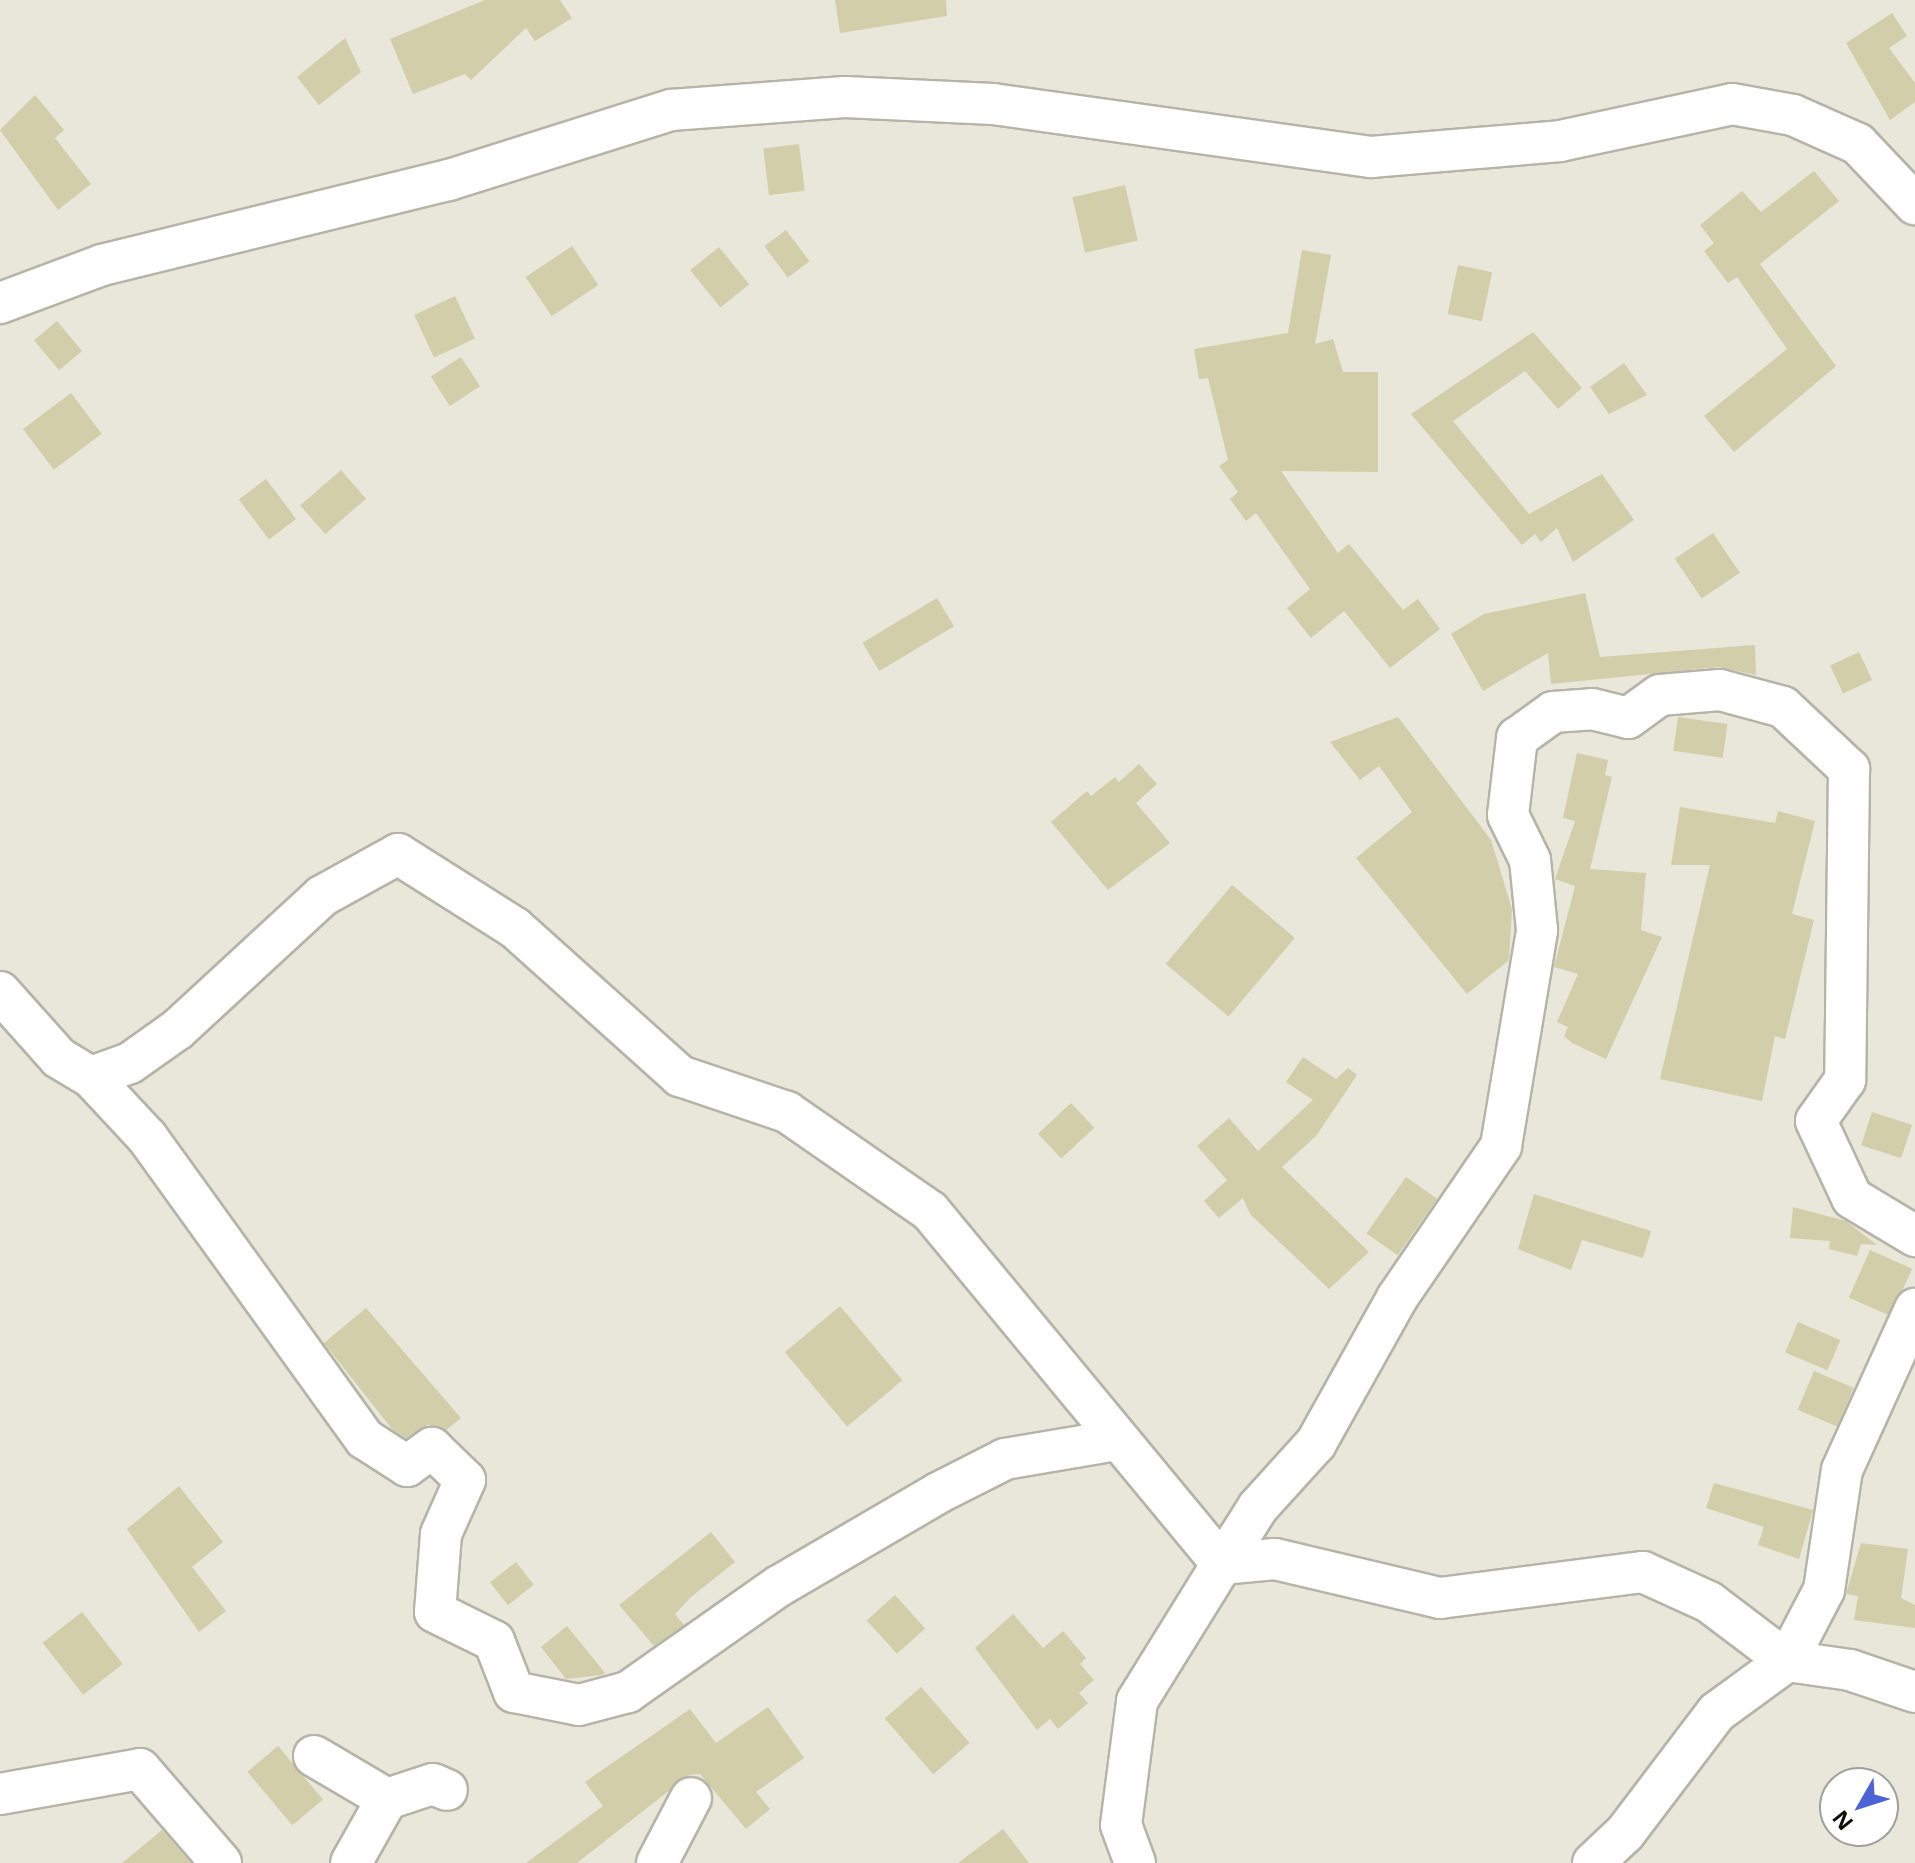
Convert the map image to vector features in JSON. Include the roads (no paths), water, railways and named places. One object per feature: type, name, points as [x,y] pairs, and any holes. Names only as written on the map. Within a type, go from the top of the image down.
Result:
[{"type":"street","points":[[0,303],[102,265],[449,180],[671,110],[845,97],[993,104],[1371,157],[1560,141],[1732,104],[1793,115],[1858,144],[1915,204]]},
{"type":"street","points":[[1135,1863],[1121,1825],[1137,1701],[1258,1507],[1316,1443],[1397,1298],[1501,1146],[1537,930],[1530,860],[1508,815],[1517,738],[1553,712],[1592,709],[1628,718],[1660,695],[1720,690],[1783,707],[1849,769],[1845,1080],[1816,1121],[1852,1198],[1915,1236]]},
{"type":"street","points":[[91,1077],[130,1063],[178,1029],[322,896],[398,854],[515,928],[680,1076],[787,1112],[930,1211],[1222,1564]]},
{"type":"street","points":[[0,992],[59,1058],[91,1077],[147,1137],[365,1439],[407,1466],[432,1448],[465,1480],[441,1534],[435,1612],[494,1641],[514,1692],[579,1705],[628,1692],[779,1586],[938,1493],[1005,1459],[1117,1440]]},
{"type":"street","points":[[1593,1863],[1625,1833],[1717,1712],[1787,1661],[1824,1590],[1842,1470],[1915,1309]]},
{"type":"street","points":[[1222,1564],[1275,1559],[1440,1598],[1643,1572],[1709,1602],[1787,1661],[1850,1670],[1915,1692]]},
{"type":"street","points":[[314,1756],[387,1799]]},
{"type":"street","points":[[0,1794],[140,1769],[221,1863]]},
{"type":"street","points":[[351,1863],[387,1799],[433,1784],[447,1790]]},
{"type":"street","points":[[657,1863],[691,1798]]}]
